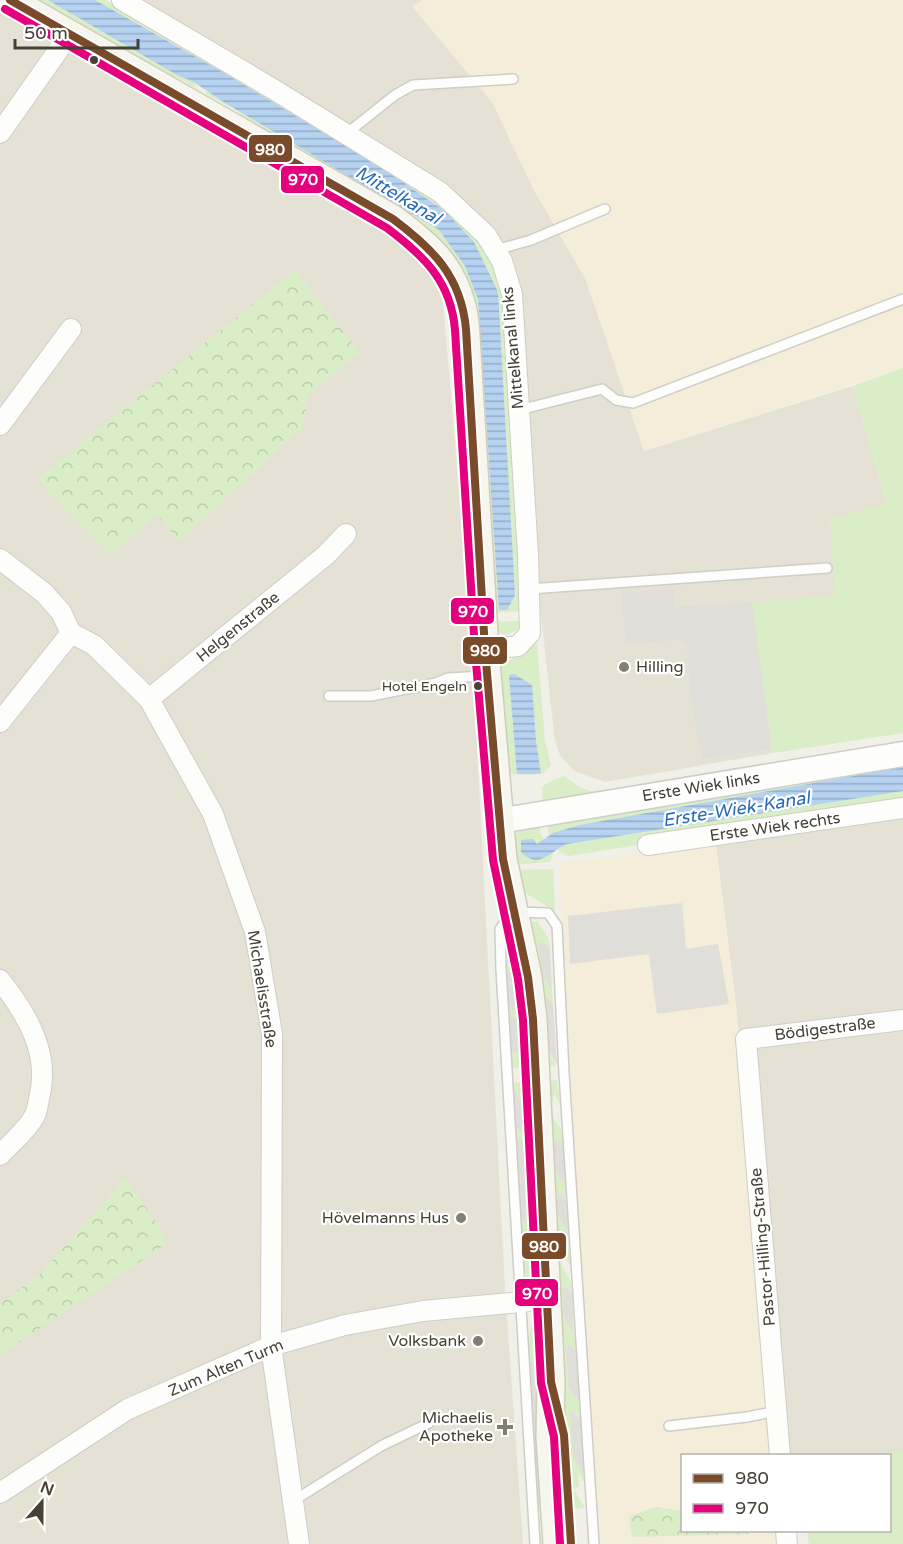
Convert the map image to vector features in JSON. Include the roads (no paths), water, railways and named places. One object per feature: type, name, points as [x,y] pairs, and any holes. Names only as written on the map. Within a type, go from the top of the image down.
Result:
[{"type":"main road","points":[[10,0],[393,219],[428,245],[449,272],[462,306],[503,859],[528,977],[533,1019],[548,1298],[550,1437],[557,1544]]},
{"type":"main road","points":[[551,1382],[564,1435],[571,1544]]},
{"type":"street","name":"Mittelkanal links","points":[[122,0],[440,192],[486,235],[496,250],[502,261],[512,294],[530,633],[518,646],[487,663]]},
{"type":"street","points":[[0,133],[69,35]]},
{"type":"street","points":[[0,425],[71,329]]},
{"type":"street","name":"Helgenstraße","points":[[149,699],[326,555],[346,534]]},
{"type":"street","points":[[0,559],[44,593],[62,612],[71,633],[0,722]]},
{"type":"street","name":"Michaelisstraße","points":[[71,633],[94,645],[149,699],[213,814],[255,932],[272,1034],[271,1346],[299,1544]]},
{"type":"street","name":"Erste Wiek links","points":[[500,821],[903,754]]},
{"type":"street","name":"Erste Wiek rechts","points":[[648,845],[903,808]]},
{"type":"street","points":[[0,980],[14,997],[32,1028],[42,1061],[42,1089],[35,1116],[0,1155]]},
{"type":"street","name":"Bödigestraße","points":[[746,1039],[903,1020]]},
{"type":"street","name":"Pastor-Hilling-Straße","points":[[746,1039],[780,1454]]},
{"type":"street","name":"Zum Alten Turm","points":[[0,1493],[129,1409],[271,1346],[345,1325],[423,1311],[548,1298]]},
{"type":"lane","points":[[346,134],[395,95],[413,85],[513,79]]},
{"type":"lane","points":[[496,250],[531,240],[605,209]]},
{"type":"lane","points":[[519,410],[602,389],[616,400],[633,403],[903,299]]},
{"type":"lane","points":[[529,589],[827,568]]},
{"type":"lane","points":[[329,696],[371,696],[436,683],[487,663]]},
{"type":"lane","points":[[535,1544],[501,969],[500,929],[513,912],[548,913],[558,926],[564,1072],[594,1544]]},
{"type":"lane","points":[[669,1426],[747,1417],[777,1411]]},
{"type":"lane","points":[[293,1501],[381,1446],[429,1423]]},
{"type":"water","name":"Mittelkanal","points":[[48,0],[95,0],[224,73],[382,168],[445,211],[474,242],[498,292],[515,595],[507,610],[499,610],[478,299],[465,266],[439,230],[194,82],[177,75]]},
{"type":"water","points":[[514,674],[532,685],[541,774],[517,774],[509,675]]},
{"type":"water","name":"Erste-Wiek-Kanal","points":[[903,767],[903,791],[567,844],[539,859],[528,857],[521,852],[521,840],[533,839],[537,844],[553,833],[580,825]]},
{"type":"place","name":"Hilling","points":[[624,667]]},
{"type":"place","name":"Hotel Engeln","points":[[478,686]]},
{"type":"place","name":"Hövelmanns Hus","points":[[461,1218]]},
{"type":"place","name":"Volksbank","points":[[478,1341]]},
{"type":"place","name":"Michaelis Apotheke","points":[[505,1427]]}]
